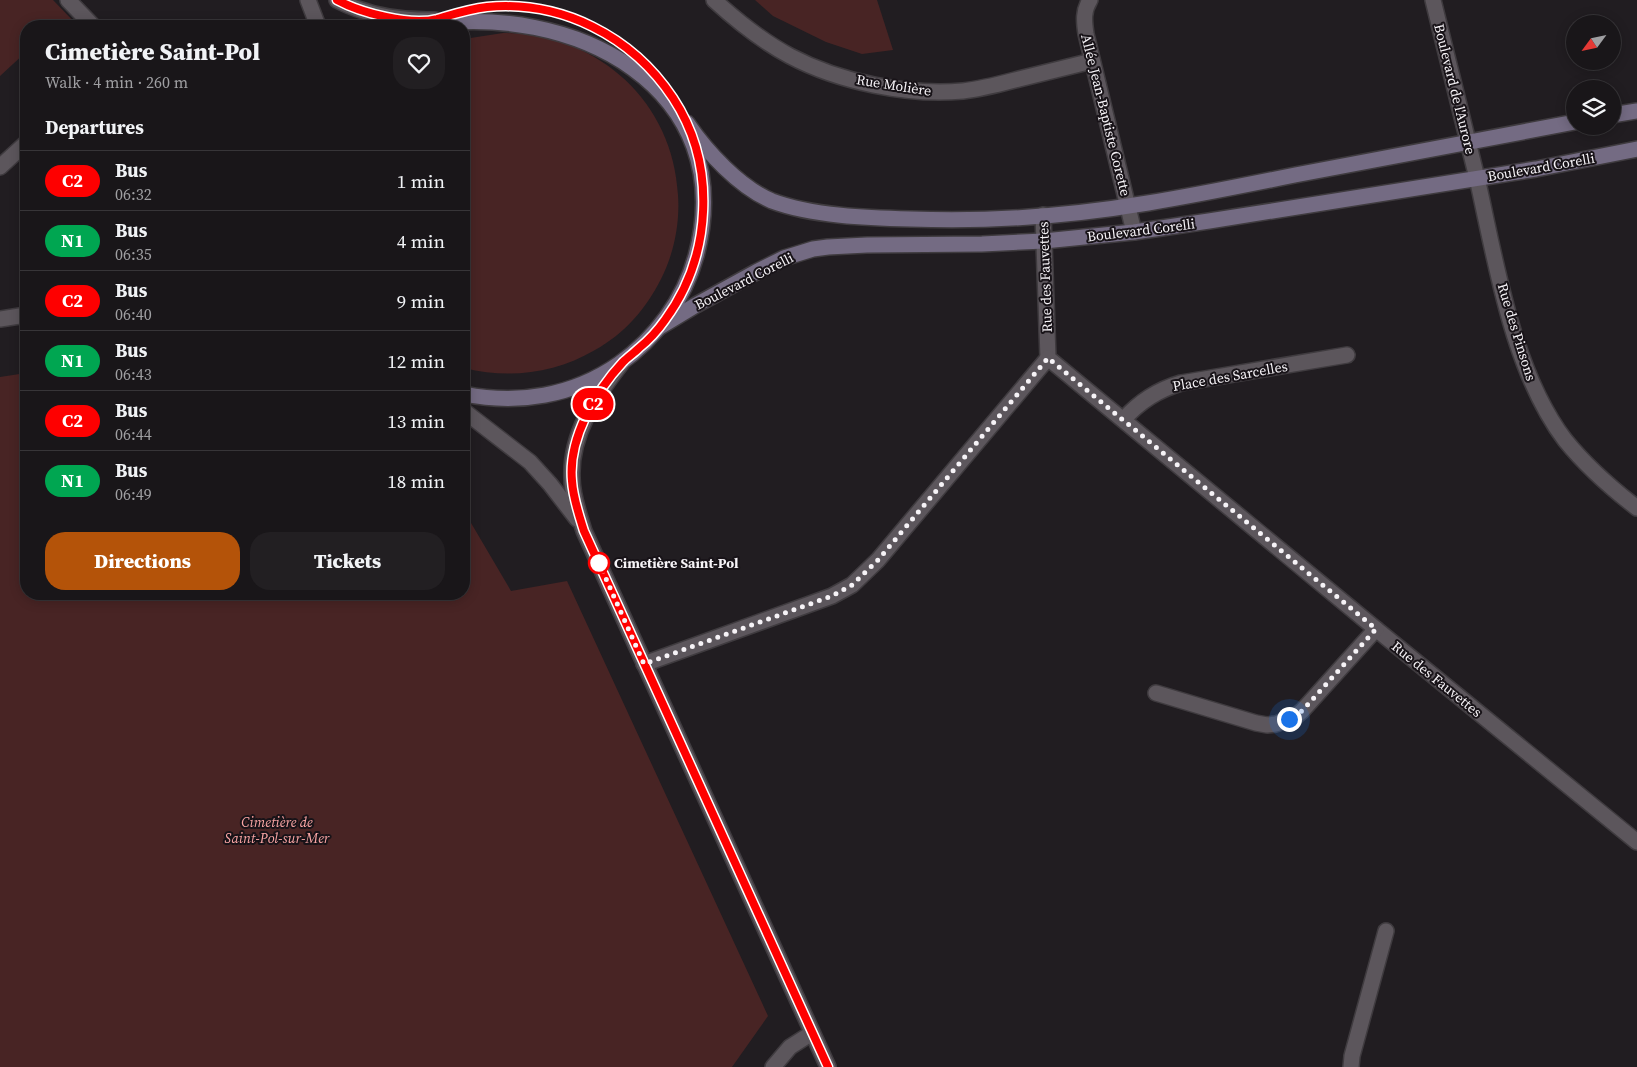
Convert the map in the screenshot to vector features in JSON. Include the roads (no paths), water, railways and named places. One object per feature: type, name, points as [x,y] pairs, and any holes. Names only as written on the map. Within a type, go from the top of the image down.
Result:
[{"type":"main road","points":[[435,20],[462,11],[480,8]]},
{"type":"main road","points":[[470,395],[483,398],[520,399],[548,395],[583,384],[624,361],[646,342],[675,305],[684,289],[694,262],[701,234],[704,206],[702,178],[696,150],[687,123],[663,83],[637,55]]},
{"type":"main road","points":[[1621,114],[1637,111]]},
{"type":"main road","name":"Boulevard Corelli","points":[[687,123],[710,153],[740,180],[760,194],[786,206],[834,214],[908,219],[968,219],[1043,215],[1128,206],[1203,194],[1468,141],[1566,124]]},
{"type":"main road","name":"Boulevard Corelli","points":[[658,328],[756,272],[784,258],[813,249],[867,245],[982,244],[1044,241],[1134,232],[1536,169],[1637,148]]},
{"type":"street","points":[[68,0],[87,20]]},
{"type":"street","points":[[308,0],[316,20]]},
{"type":"street","points":[[337,0],[355,8],[388,17],[407,20],[435,20]]},
{"type":"street","name":"Rue Molière","points":[[714,0],[750,30],[792,57],[837,74],[881,86],[926,92],[962,91],[988,87],[1092,61]]},
{"type":"street","name":"Allée Jean-Baptiste Corette","points":[[1090,0],[1086,6],[1084,21],[1134,232]]},
{"type":"street","name":"Boulevard de l'Aurore","points":[[1433,0],[1476,178]]},
{"type":"street","points":[[0,167],[20,149]]},
{"type":"street","name":"Rue des Pinsons","points":[[1476,178],[1514,330],[1535,390],[1555,425],[1576,452],[1607,484],[1637,508]]},
{"type":"street","name":"Rue des Fauvettes","points":[[1043,215],[1048,358],[1637,842]]},
{"type":"street","points":[[0,319],[20,316]]},
{"type":"street","name":"Place des Sarcelles","points":[[1124,419],[1146,398],[1166,387],[1347,355]]},
{"type":"street","points":[[644,664],[820,600],[852,585],[878,560],[1048,358]]},
{"type":"street","points":[[624,361],[601,390],[591,407],[575,444],[572,468],[573,489],[584,531],[828,1067]]},
{"type":"street","points":[[470,416],[518,452],[535,468],[560,496],[584,531]]},
{"type":"street","points":[[1156,693],[1256,723],[1276,724],[1296,716],[1302,711],[1376,629]]},
{"type":"street","points":[[1351,1067],[1352,1056],[1386,931]]},
{"type":"street","points":[[773,1067],[790,1047],[812,1033]]},
{"type":"place","name":"Cimetière Saint-Pol","points":[[599,563]]},
{"type":"park label","name":"Cimetière de Saint-Pol-sur-Mer","points":[[277,830]]}]
